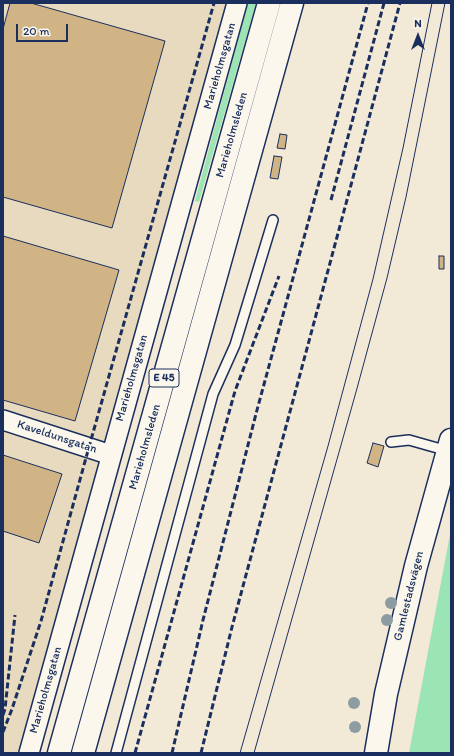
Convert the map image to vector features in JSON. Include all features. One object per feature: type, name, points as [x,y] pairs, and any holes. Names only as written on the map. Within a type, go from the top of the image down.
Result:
[{"type":"main road","name":"Marieholmsleden","points":[[59,753],[269,3]]},
{"type":"main road","name":"Marieholmsleden","points":[[83,753],[292,3]]},
{"type":"main road","name":"Gamlestadsvägen","points":[[376,753],[386,694],[414,574],[450,446]]},
{"type":"street","name":"Marieholmsgatan","points":[[28,753],[237,3]]},
{"type":"street","name":"Kaveldunsgatan","points":[[3,420],[111,455]]},
{"type":"lane","points":[[116,753],[213,394],[235,345],[273,220]]},
{"type":"lane","points":[[391,442],[409,440],[450,446]]},
{"type":"shaded area","points":[[3,3],[232,3],[23,753],[3,753]]},
{"type":"green space","points":[[248,3],[256,3],[199,202],[195,201]]},
{"type":"green space","points":[[451,529],[451,753],[409,753]]},
{"type":"building","points":[[10,3],[31,3],[165,41],[112,228],[3,197],[3,29]]},
{"type":"building","points":[[280,134],[287,135],[285,149],[277,148]]},
{"type":"building","points":[[274,156],[282,157],[278,179],[270,178]]},
{"type":"building","points":[[3,236],[119,270],[75,421],[3,400]]},
{"type":"building","points":[[439,256],[444,256],[444,269],[439,269]]},
{"type":"building","points":[[373,443],[384,446],[378,467],[367,463]]},
{"type":"building","points":[[3,455],[62,474],[39,543],[3,531]]},
{"type":"tram line","points":[[240,753],[328,446],[373,279],[403,148],[432,3]]},
{"type":"tram line","points":[[254,753],[387,278],[406,197],[445,3]]},
{"type":"railway","points":[[3,732],[41,621],[214,3]]},
{"type":"railway","points":[[172,753],[203,620],[257,410],[368,3]]},
{"type":"railway","points":[[331,200],[384,3]]},
{"type":"railway","points":[[201,753],[232,627],[400,3]]},
{"type":"railway","points":[[135,753],[235,391],[279,276]]},
{"type":"railway","points":[[3,715],[5,709],[15,615]]}]
